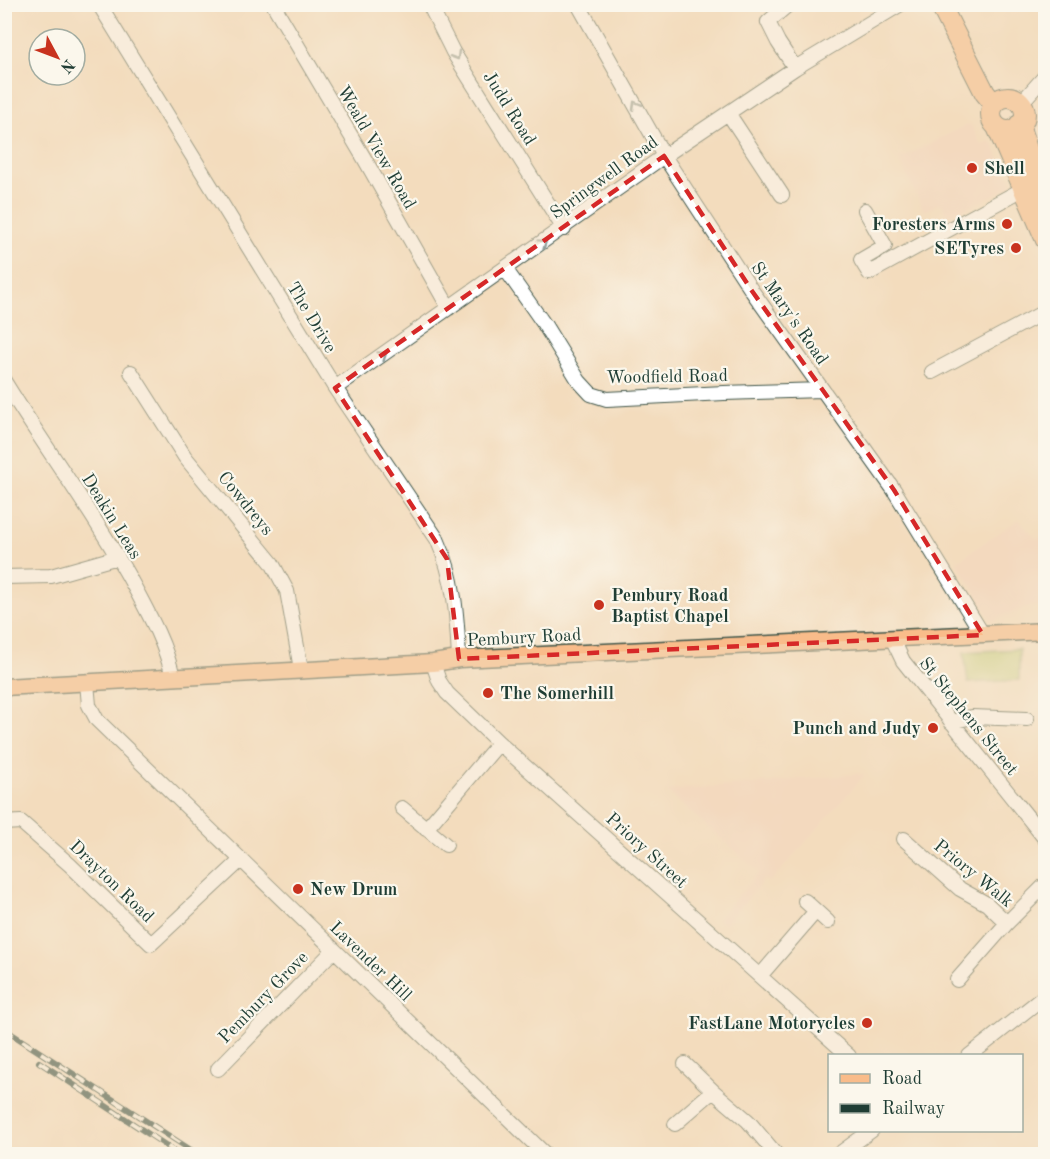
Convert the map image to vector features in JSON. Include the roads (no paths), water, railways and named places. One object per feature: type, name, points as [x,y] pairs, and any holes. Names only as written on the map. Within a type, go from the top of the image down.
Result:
[{"type":"highway","points":[[940,4],[985,93],[994,104]]},
{"type":"highway","points":[[1046,206],[1019,126],[1024,112],[1021,103],[1007,97],[994,104],[991,114],[1046,240]]},
{"type":"highway","points":[[997,127],[1011,130],[1019,126]]},
{"type":"main road","name":"Pembury Road","points":[[4,687],[433,663],[459,659],[1046,631]]},
{"type":"street","name":"The Drive","points":[[99,4],[335,388],[437,539],[447,560],[456,606],[459,659]]},
{"type":"street","name":"Weald View Road","points":[[273,4],[449,308]]},
{"type":"street","name":"Judd Road","points":[[429,4],[453,52],[564,229]]},
{"type":"street","name":"St Mary's Road","points":[[578,4],[664,156],[752,291],[894,490],[983,635]]},
{"type":"street","points":[[789,4],[768,22],[795,68]]},
{"type":"street","name":"Springwell Road","points":[[335,388],[506,270],[664,156],[795,68],[901,4]]},
{"type":"street","points":[[1021,103],[1046,75]]},
{"type":"street","points":[[728,113],[782,195]]},
{"type":"street","points":[[865,210],[885,246],[861,260],[869,273],[1025,188]]},
{"type":"street","name":"Woodfield Road","points":[[506,270],[544,324],[579,381],[591,394],[607,399],[822,390]]},
{"type":"street","points":[[932,372],[1046,311]]},
{"type":"street","name":"Cowdreys","points":[[131,372],[185,457],[272,563],[287,591],[301,669]]},
{"type":"street","name":"Deakin Leas","points":[[4,381],[118,556],[169,658],[173,677]]},
{"type":"street","points":[[4,577],[51,576],[118,556]]},
{"type":"street","name":"St Stephens Street","points":[[892,638],[903,661],[1046,840]]},
{"type":"street","name":"Priory Street","points":[[433,663],[439,681],[447,693],[499,743],[847,1054]]},
{"type":"street","name":"Lavender Hill","points":[[87,683],[89,705],[97,720],[545,1155]]},
{"type":"street","points":[[951,722],[972,717],[1027,719]]},
{"type":"street","points":[[426,829],[499,743]]},
{"type":"street","points":[[402,808],[446,845]]},
{"type":"street","name":"Drayton Road","points":[[4,823],[21,822],[70,865],[151,944],[241,860]]},
{"type":"street","name":"Priory Walk","points":[[904,839],[960,889],[987,904],[1007,923],[1046,884]]},
{"type":"street","points":[[804,901],[828,922]]},
{"type":"street","points":[[760,976],[816,911]]},
{"type":"street","points":[[957,980],[1007,923]]},
{"type":"street","name":"Pembury Grove","points":[[218,1069],[334,950]]},
{"type":"street","points":[[972,1054],[1046,995]]},
{"type":"street","points":[[685,1064],[748,1121],[776,1155]]},
{"type":"street","points":[[675,1124],[713,1091]]},
{"type":"street","points":[[839,1155],[871,1132]]},
{"type":"railway","points":[[4,1029],[197,1154]]},
{"type":"railway","points":[[39,1062],[179,1154]]},
{"type":"place","name":"Shell","points":[[972,168]]},
{"type":"place","name":"Foresters Arms","points":[[1007,224]]},
{"type":"place","name":"SETyres","points":[[1016,248]]},
{"type":"place","name":"Pembury Road Baptist Chapel","points":[[599,605]]},
{"type":"place","name":"The Somerhill","points":[[488,693]]},
{"type":"place","name":"Punch and Judy","points":[[933,728]]},
{"type":"place","name":"New Drum","points":[[298,889]]},
{"type":"place","name":"FastLane Motorycles","points":[[867,1023]]}]
